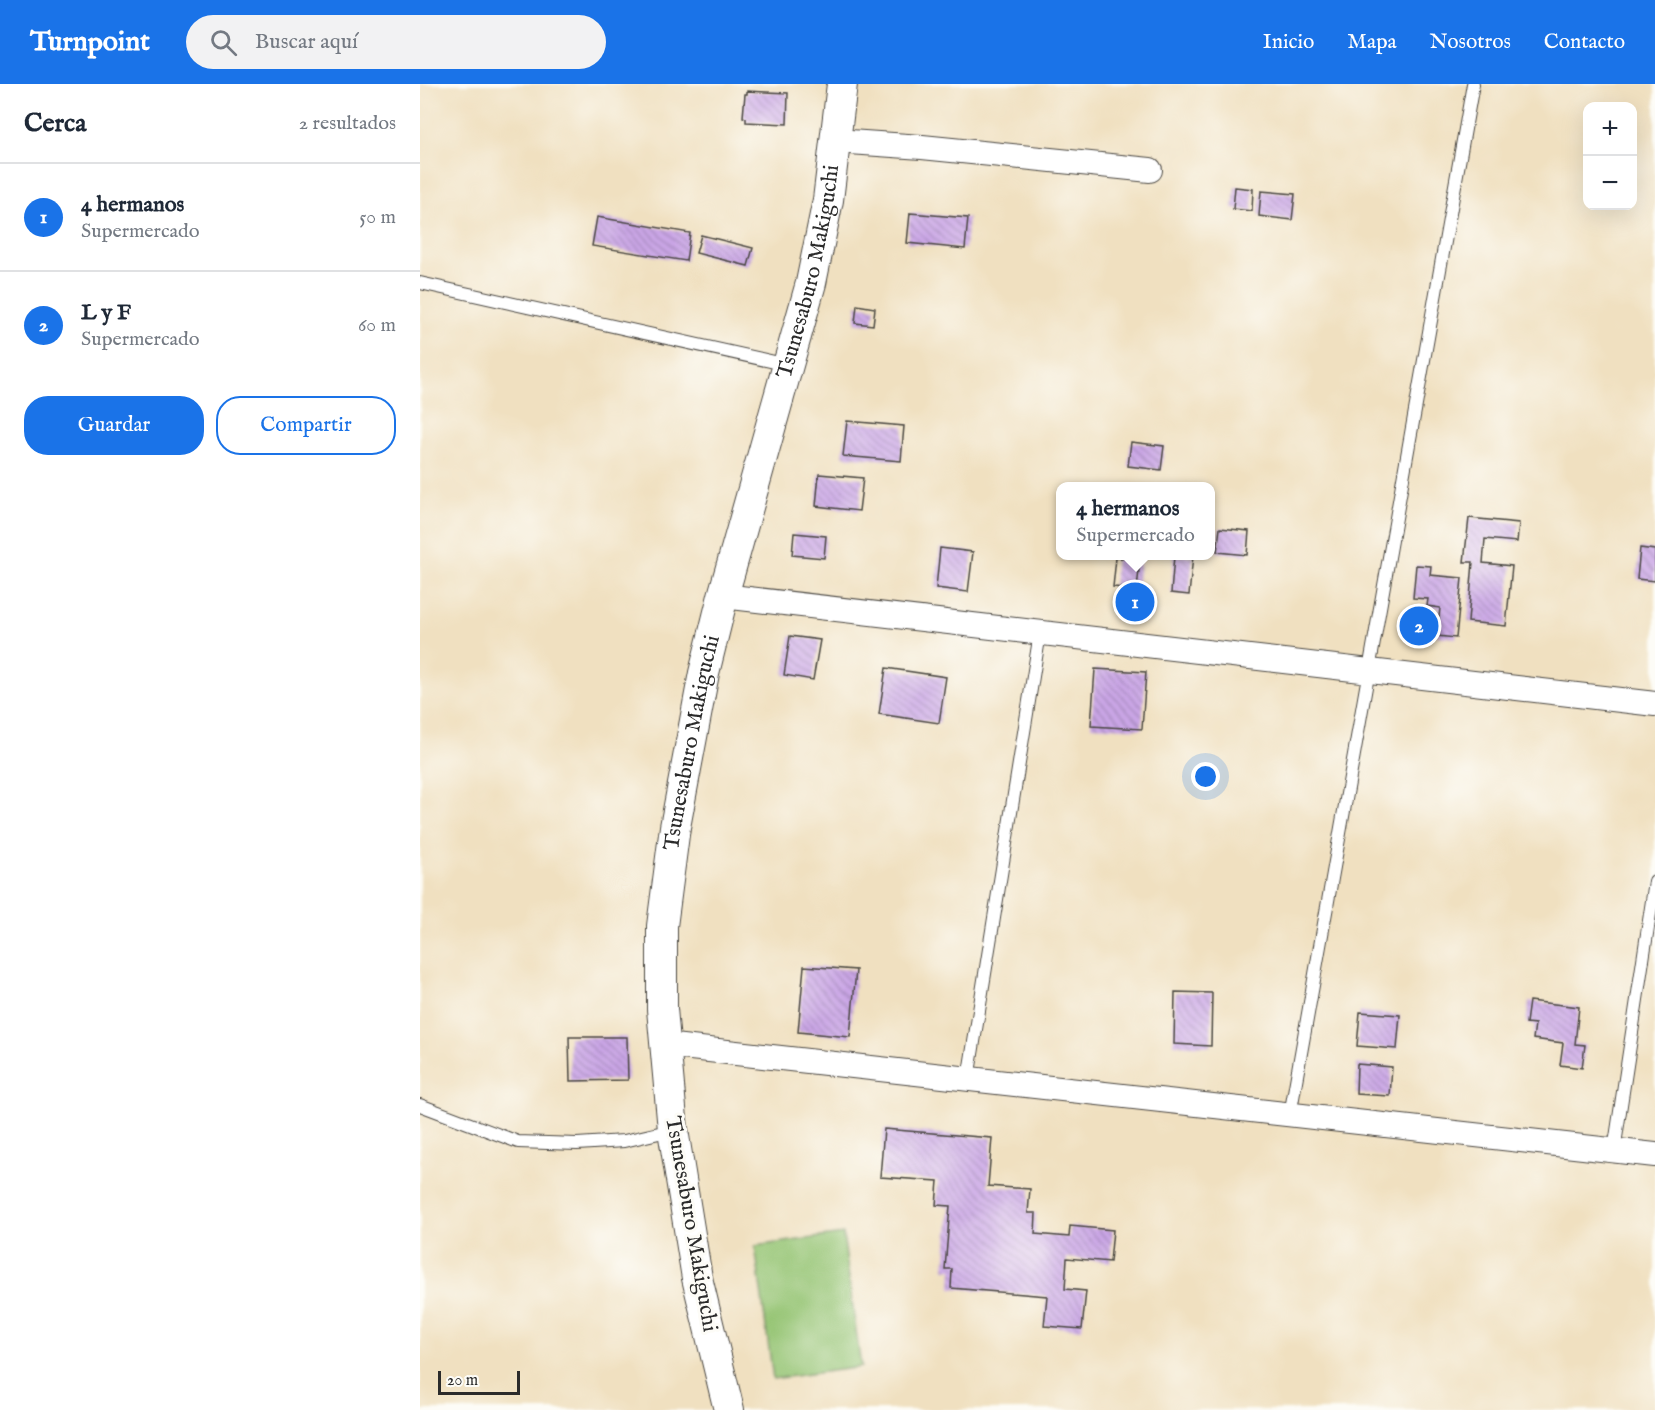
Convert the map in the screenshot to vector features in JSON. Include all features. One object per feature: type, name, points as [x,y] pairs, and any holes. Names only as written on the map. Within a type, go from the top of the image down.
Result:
[{"type":"street","name":"Tsunesaburo Makiguchi","points":[[729,1410],[697,1278],[673,1130],[664,1045],[662,926],[685,767],[704,674],[723,596],[811,283],[828,200],[842,84]]},
{"type":"street","points":[[835,141],[922,147],[1150,170]]},
{"type":"street","points":[[723,596],[1655,704]]},
{"type":"street","points":[[664,1045],[1655,1155]]},
{"type":"lane","points":[[1290,1115],[1473,84]]},
{"type":"lane","points":[[420,283],[788,365]]},
{"type":"lane","points":[[968,1079],[1040,633]]},
{"type":"lane","points":[[1614,1151],[1655,881]]},
{"type":"lane","points":[[420,1105],[518,1142],[578,1144],[624,1141],[673,1130]]},
{"type":"green space","points":[[843,1234],[861,1367],[773,1379],[755,1246]]},
{"type":"building","points":[[747,91],[788,93],[787,124],[746,122],[746,118],[743,117]]},
{"type":"building","points":[[1235,187],[1253,189],[1252,211],[1233,209]]},
{"type":"building","points":[[1261,191],[1295,194],[1292,220],[1259,216]]},
{"type":"building","points":[[910,213],[968,218],[965,249],[907,243]]},
{"type":"building","points":[[597,217],[690,233],[686,261],[592,246]]},
{"type":"building","points":[[701,235],[753,248],[748,266],[696,253]]},
{"type":"building","points":[[857,305],[875,308],[873,325],[855,323]]},
{"type":"building","points":[[847,421],[904,426],[901,461],[843,456]]},
{"type":"building","points":[[1131,442],[1164,446],[1161,470],[1128,466]]},
{"type":"building","points":[[819,474],[863,478],[859,511],[816,506]]},
{"type":"building","points":[[1469,518],[1519,523],[1517,542],[1485,539],[1483,563],[1512,566],[1506,626],[1468,622],[1473,562],[1464,562]]},
{"type":"building","points":[[1220,528],[1249,531],[1247,555],[1217,552]]},
{"type":"building","points":[[794,533],[826,536],[824,558],[792,555]]},
{"type":"building","points":[[940,548],[973,552],[968,592],[936,588]]},
{"type":"building","points":[[1640,548],[1655,550],[1655,581],[1637,579]]},
{"type":"building","points":[[1116,560],[1140,560],[1137,589],[1113,587]]},
{"type":"building","points":[[1174,560],[1193,560],[1189,595],[1171,593]]},
{"type":"building","points":[[1416,565],[1431,566],[1430,575],[1462,578],[1456,638],[1437,636],[1440,608],[1427,606],[1428,599],[1413,598]]},
{"type":"building","points":[[1123,595],[1140,597],[1138,613],[1122,611]]},
{"type":"building","points":[[790,636],[820,640],[813,680],[784,675]]},
{"type":"building","points":[[886,668],[946,677],[939,723],[879,714]]},
{"type":"building","points":[[1095,669],[1146,672],[1142,729],[1091,726]]},
{"type":"building","points":[[804,966],[856,970],[850,1037],[798,1032]]},
{"type":"building","points":[[1175,992],[1212,993],[1211,1046],[1174,1044]]},
{"type":"building","points":[[1529,1001],[1579,1007],[1575,1044],[1585,1045],[1582,1068],[1560,1065],[1563,1043],[1533,1039],[1535,1024],[1526,1023]]},
{"type":"building","points":[[1360,1012],[1400,1015],[1397,1049],[1357,1046]]},
{"type":"building","points":[[569,1037],[627,1037],[628,1080],[570,1081]]},
{"type":"building","points":[[1357,1064],[1392,1067],[1390,1096],[1356,1094]]},
{"type":"building","points":[[884,1129],[992,1138],[988,1186],[1030,1189],[1028,1213],[1036,1213],[1035,1234],[1069,1237],[1070,1226],[1113,1230],[1110,1262],[1067,1258],[1065,1289],[1086,1291],[1082,1329],[1044,1326],[1047,1296],[951,1288],[952,1269],[945,1269],[950,1206],[936,1205],[938,1181],[880,1177]]},
{"type":"place","name":"4 hermanos","points":[[1135,602]]},
{"type":"place","name":"L y F","points":[[1419,626]]}]
